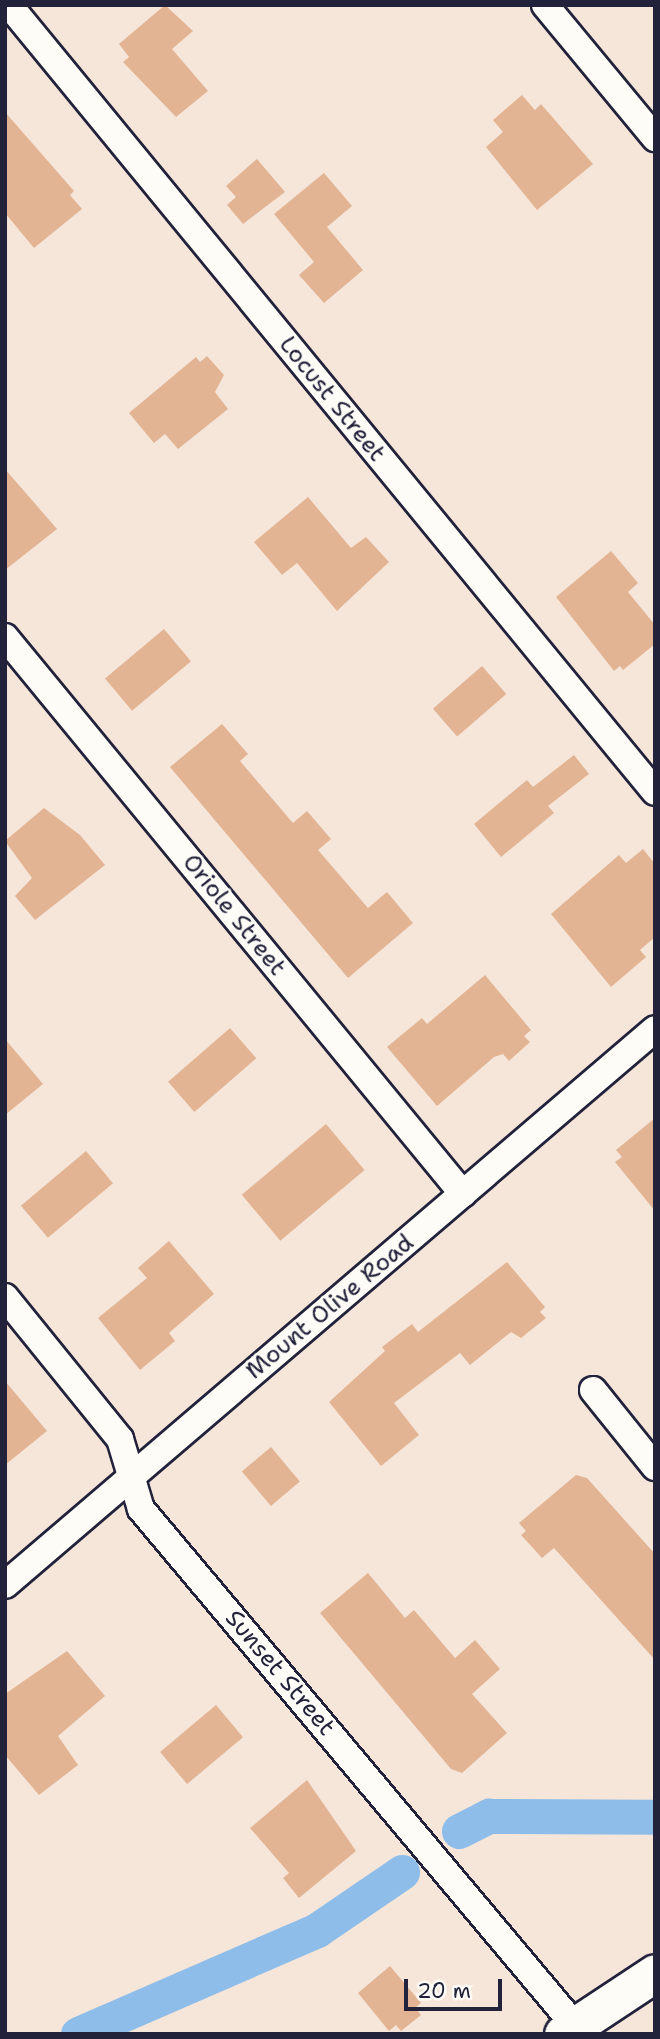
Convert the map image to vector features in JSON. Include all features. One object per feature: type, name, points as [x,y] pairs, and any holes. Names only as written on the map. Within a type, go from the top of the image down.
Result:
[{"type":"main road","points":[[573,2031],[655,1973]]},
{"type":"street","name":"Locust Street","points":[[9,5],[655,792]]},
{"type":"street","points":[[545,5],[655,138]]},
{"type":"street","name":"Oriole Street","points":[[5,637],[463,1194]]},
{"type":"street","name":"Mount Olive Road","points":[[5,1584],[655,1029]]},
{"type":"street","name":"Sunset Street","points":[[5,1297],[120,1439],[141,1508],[573,2031]]},
{"type":"street","points":[[593,1390],[655,1467]]},
{"type":"building","points":[[165,5],[193,31],[172,49],[208,91],[176,117],[123,62],[129,57],[119,44]]},
{"type":"building","points":[[522,95],[535,110],[541,104],[593,164],[537,210],[486,147],[503,132],[493,120]]},
{"type":"building","points":[[5,112],[74,191],[70,195],[82,209],[34,248],[5,213]]},
{"type":"building","points":[[257,159],[285,192],[243,224],[227,205],[236,197],[226,186]]},
{"type":"building","points":[[324,173],[352,206],[327,227],[363,270],[324,303],[299,275],[314,262],[274,214]]},
{"type":"building","points":[[207,356],[224,375],[215,392],[228,409],[178,449],[165,434],[154,443],[129,413],[196,357],[200,362]]},
{"type":"building","points":[[5,469],[57,529],[5,570]]},
{"type":"building","points":[[308,497],[351,548],[366,537],[389,562],[337,611],[297,563],[282,575],[254,542]]},
{"type":"building","points":[[611,551],[638,583],[628,592],[655,625],[655,644],[623,670],[620,666],[614,671],[556,597]]},
{"type":"building","points":[[164,629],[191,661],[132,711],[105,678]]},
{"type":"building","points":[[482,666],[506,694],[457,737],[433,709]]},
{"type":"building","points":[[222,724],[248,754],[240,761],[293,823],[307,811],[331,839],[318,850],[368,908],[387,892],[413,923],[348,978],[170,767]]},
{"type":"building","points":[[574,755],[589,774],[548,806],[554,813],[501,857],[474,824],[527,780],[533,787]]},
{"type":"building","points":[[44,808],[80,835],[105,865],[35,920],[15,896],[32,878],[5,841]]},
{"type":"building","points":[[643,849],[655,864],[655,937],[640,950],[646,957],[611,987],[551,914],[619,855],[626,863]]},
{"type":"building","points":[[485,975],[531,1030],[524,1036],[530,1042],[509,1061],[503,1054],[494,1057],[437,1106],[387,1047],[422,1018],[427,1024]]},
{"type":"building","points":[[230,1028],[256,1058],[194,1112],[168,1082]]},
{"type":"building","points":[[5,1039],[43,1084],[5,1115]]},
{"type":"building","points":[[655,1118],[655,1211],[615,1162],[622,1157],[616,1150]]},
{"type":"building","points":[[326,1124],[365,1170],[280,1241],[242,1195]]},
{"type":"building","points":[[86,1151],[113,1183],[48,1238],[21,1206]]},
{"type":"building","points":[[169,1241],[214,1294],[169,1333],[175,1341],[140,1370],[98,1318],[147,1278],[138,1268]]},
{"type":"building","points":[[507,1262],[545,1307],[540,1312],[546,1318],[521,1338],[511,1332],[470,1365],[460,1353],[394,1403],[419,1435],[381,1466],[329,1402],[385,1351],[382,1347],[412,1324],[418,1332]]},
{"type":"building","points":[[5,1381],[47,1431],[5,1465]]},
{"type":"building","points":[[271,1447],[300,1481],[271,1506],[242,1471]]},
{"type":"building","points":[[576,1475],[587,1478],[655,1554],[655,1660],[554,1548],[542,1558],[521,1535],[526,1531],[519,1523]]},
{"type":"building","points":[[368,1573],[405,1618],[414,1610],[455,1658],[475,1640],[500,1669],[472,1694],[507,1733],[462,1773],[451,1769],[320,1613]]},
{"type":"building","points":[[67,1651],[105,1696],[58,1736],[78,1765],[39,1795],[5,1755],[5,1694]]},
{"type":"building","points":[[216,1705],[243,1737],[187,1784],[160,1752]]},
{"type":"building","points":[[307,1780],[356,1851],[299,1898],[283,1878],[289,1873],[250,1828]]},
{"type":"building","points":[[390,1966],[421,2003],[415,2008],[421,2015],[401,2031],[396,2025],[389,2031],[358,1993]]},
{"type":"waterway","points":[[459,1831],[489,1816],[655,1817]]},
{"type":"waterway","points":[[78,2034],[317,1930],[402,1872]]}]
